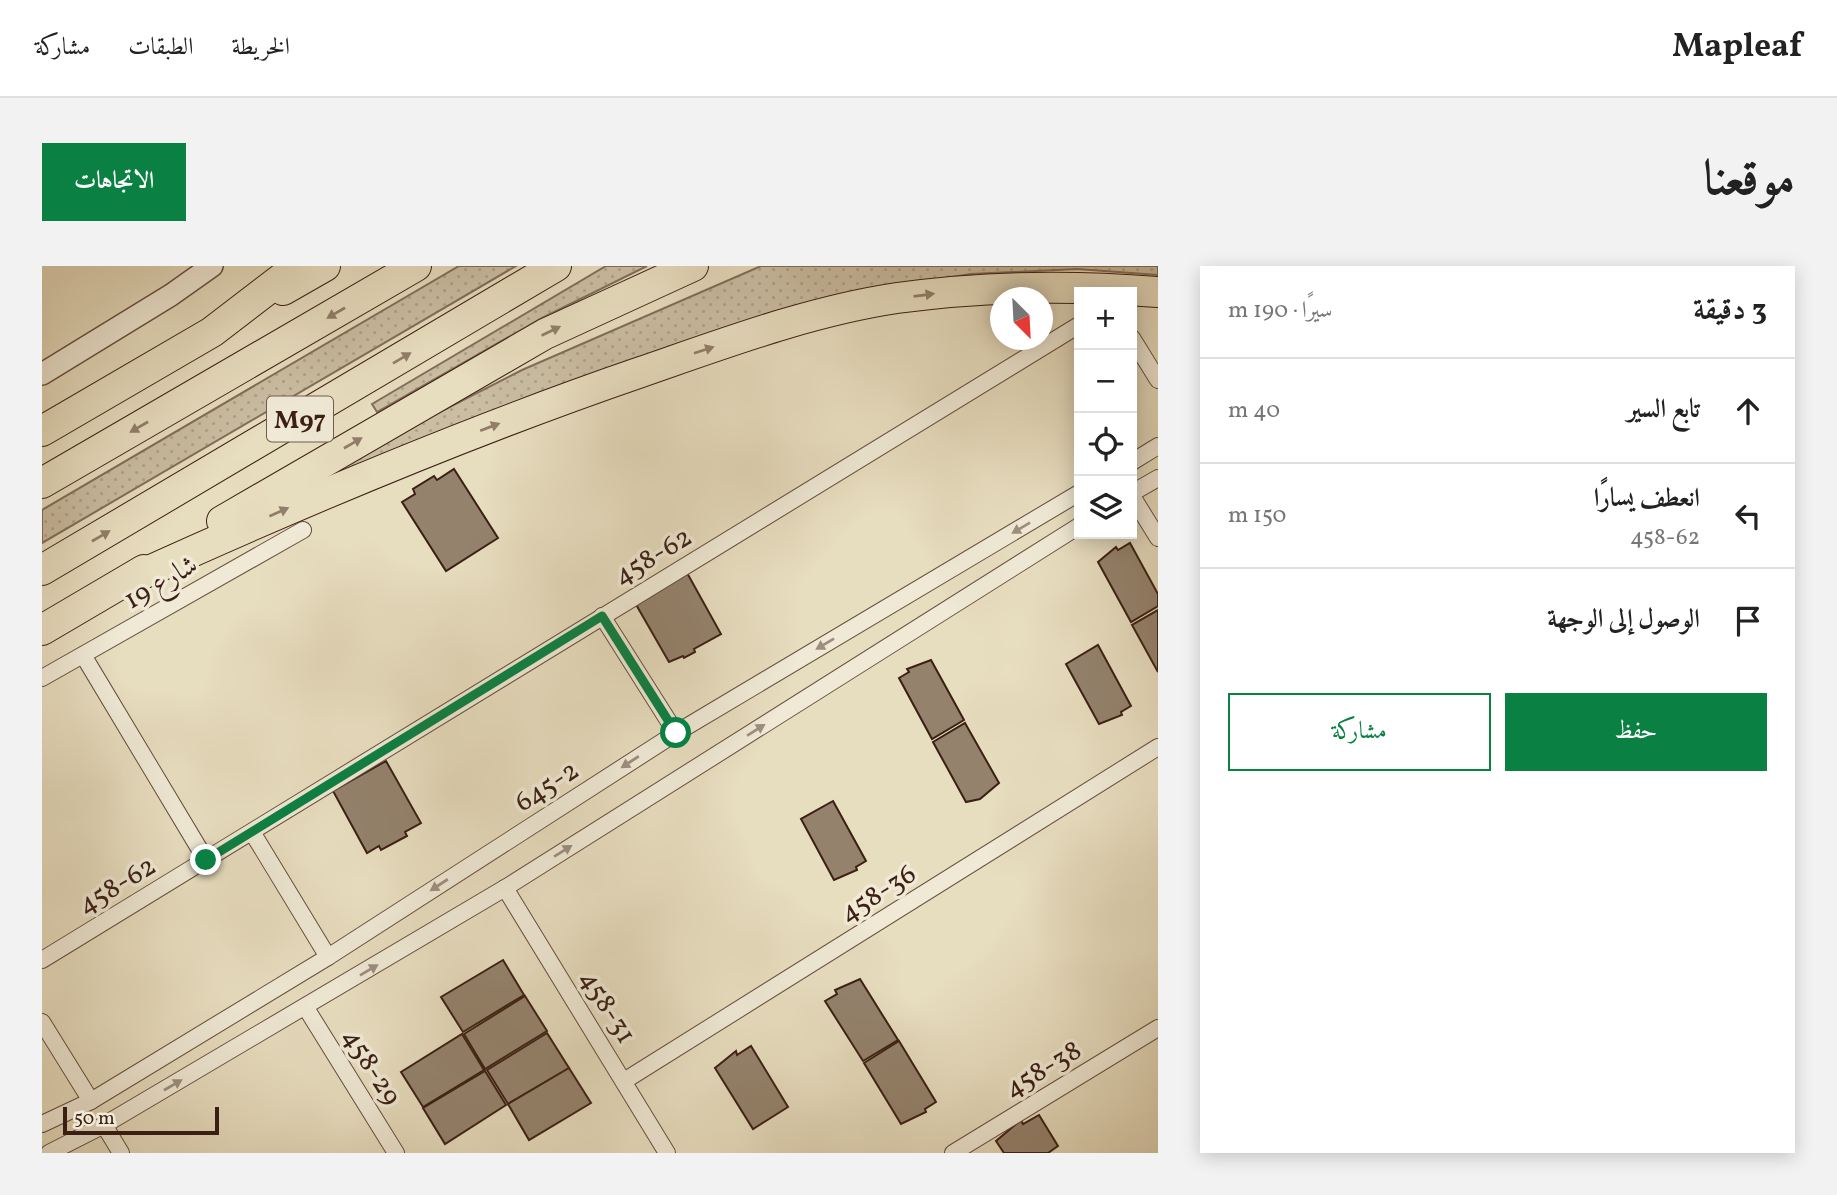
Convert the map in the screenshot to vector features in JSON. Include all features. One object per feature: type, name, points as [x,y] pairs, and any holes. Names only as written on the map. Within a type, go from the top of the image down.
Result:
[{"type":"highway","points":[[212,332],[298,266]]},
{"type":"highway","points":[[42,431],[325,266]]},
{"type":"highway","name":"M97","points":[[42,483],[416,266]]},
{"type":"highway","name":"M97","points":[[42,570],[556,266]]},
{"type":"highway","points":[[42,630],[127,581],[293,478],[545,334],[692,266]]},
{"type":"highway","points":[[127,581],[402,460],[581,393],[788,324],[894,299],[949,291],[1069,287],[1158,292]]},
{"type":"street","points":[[42,374],[171,295],[212,266]]},
{"type":"street","name":"458-62","points":[[42,960],[1074,328]]},
{"type":"street","points":[[1137,346],[1158,380]]},
{"type":"street","points":[[1137,459],[1158,446]]},
{"type":"street","points":[[1137,465],[1153,481],[1137,492]]},
{"type":"street","name":"645-2","points":[[42,1124],[91,1101],[328,957],[676,733],[1074,496]]},
{"type":"street","points":[[1137,503],[1158,538]]},
{"type":"street","points":[[49,1153],[104,1125],[306,1008],[505,888],[1074,529]]},
{"type":"street","name":"شارع 19","points":[[42,678],[303,530]]},
{"type":"street","points":[[602,616],[676,733]]},
{"type":"street","points":[[83,655],[206,860]]},
{"type":"street","name":"458-36","points":[[624,1081],[1158,747]]},
{"type":"street","points":[[252,832],[328,957]]},
{"type":"street","name":"458-31","points":[[505,888],[667,1153]]},
{"type":"street","name":"458-29","points":[[306,1008],[396,1153]]},
{"type":"street","points":[[42,1022],[91,1101]]},
{"type":"street","name":"458-38","points":[[959,1152],[1158,1028]]},
{"type":"street","points":[[104,1125],[121,1153]]},
{"type":"shaded area","points":[[459,266],[516,266],[42,543],[42,510]]},
{"type":"shaded area","points":[[606,266],[647,266],[542,318],[377,412],[372,404]]},
{"type":"shaded area","points":[[761,266],[1158,266],[1158,275],[1077,269],[971,274],[860,291],[299,491],[389,438],[522,370]]},
{"type":"building","points":[[454,469],[498,538],[446,571],[402,502],[415,494],[413,489],[434,476],[437,480]]},
{"type":"building","points":[[1130,543],[1158,594],[1158,606],[1131,622],[1098,562],[1116,547],[1118,550]]},
{"type":"building","points":[[686,571],[721,634],[694,649],[695,652],[684,658],[683,656],[669,662],[634,601]]},
{"type":"building","points":[[1158,610],[1158,672],[1132,625]]},
{"type":"building","points":[[1098,645],[1131,706],[1121,712],[1122,715],[1099,724],[1066,664]]},
{"type":"building","points":[[931,660],[964,720],[932,739],[899,678],[909,672],[907,669]]},
{"type":"building","points":[[965,723],[999,783],[980,799],[966,802],[933,742]]},
{"type":"building","points":[[386,761],[421,823],[405,832],[407,836],[381,850],[379,846],[367,853],[333,791]]},
{"type":"building","points":[[833,801],[866,861],[856,867],[857,870],[834,880],[801,819]]},
{"type":"building","points":[[503,960],[524,995],[463,1032],[441,997]]},
{"type":"building","points":[[860,979],[898,1040],[863,1061],[825,1001],[837,994],[835,990]]},
{"type":"building","points":[[525,996],[547,1031],[485,1069],[464,1034]]},
{"type":"building","points":[[547,1033],[569,1068],[508,1104],[487,1070]]},
{"type":"building","points":[[462,1034],[484,1070],[423,1107],[401,1072]]},
{"type":"building","points":[[899,1041],[936,1102],[925,1109],[926,1112],[901,1124],[864,1063]]},
{"type":"building","points":[[751,1046],[788,1107],[753,1129],[715,1068],[736,1051],[737,1055]]},
{"type":"building","points":[[569,1068],[591,1103],[529,1140],[508,1104]]},
{"type":"building","points":[[485,1071],[506,1105],[445,1144],[423,1108]]},
{"type":"building","points":[[1039,1115],[1058,1146],[1048,1153],[1004,1153],[996,1141],[1021,1120],[1023,1124]]},
{"type":"route","points":[[206,860],[602,616],[676,733]]}]
